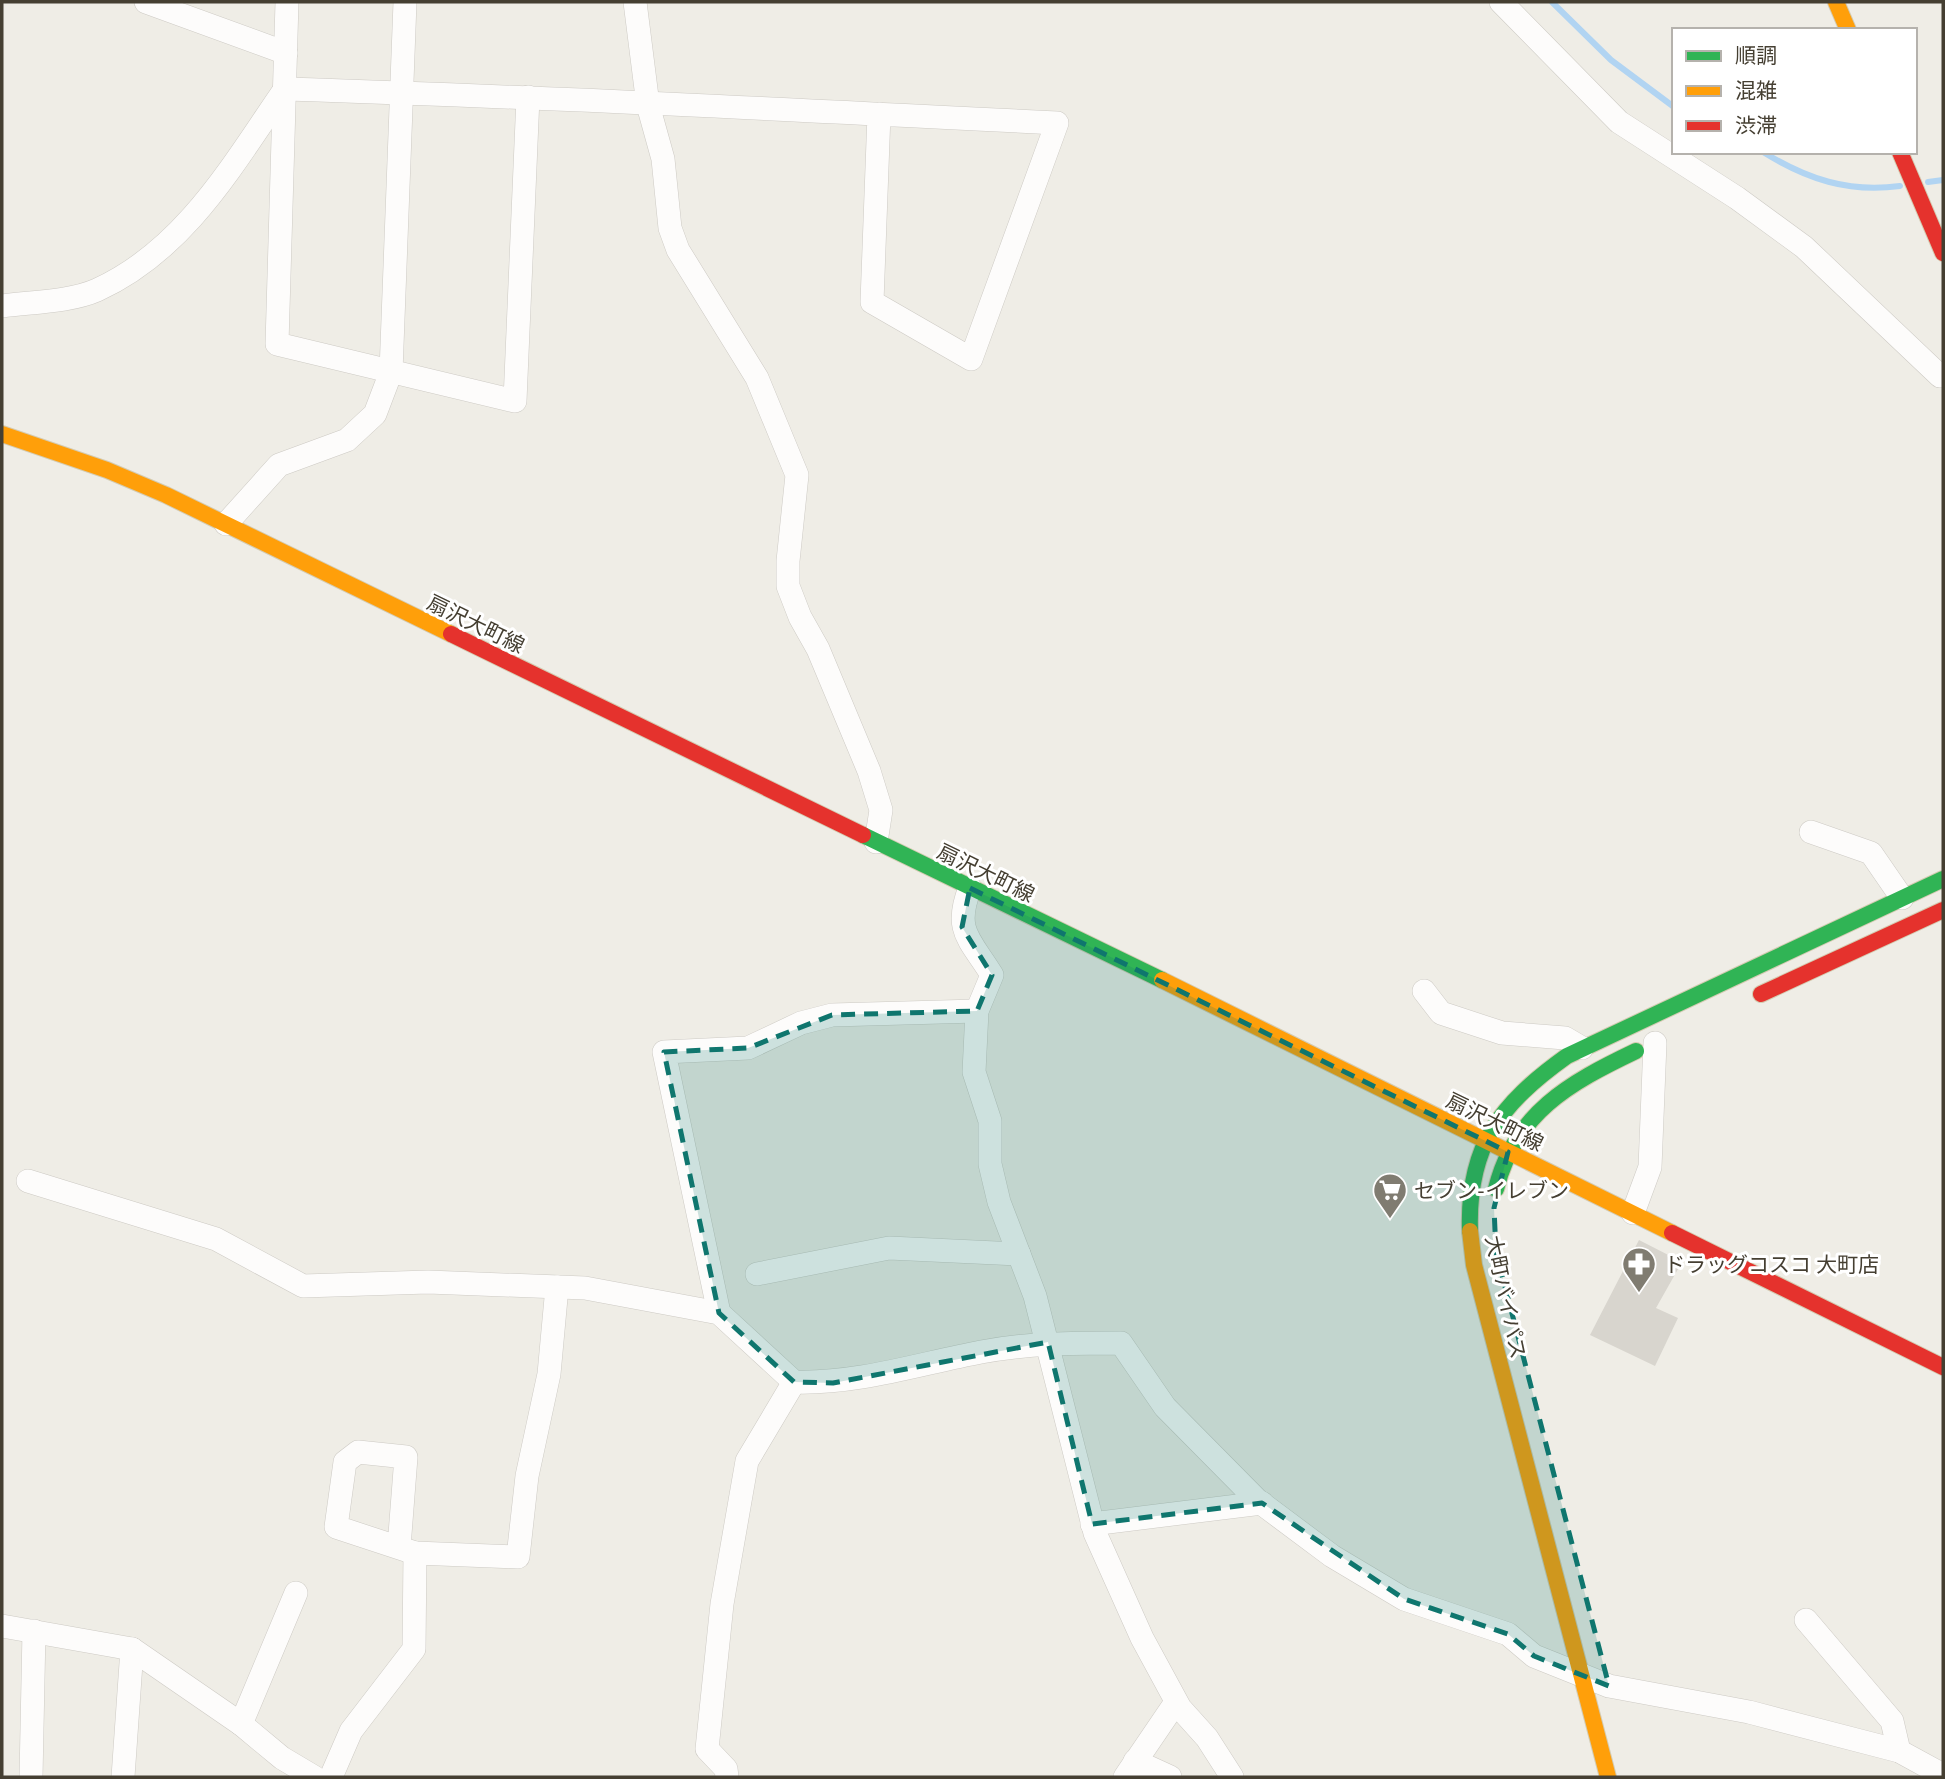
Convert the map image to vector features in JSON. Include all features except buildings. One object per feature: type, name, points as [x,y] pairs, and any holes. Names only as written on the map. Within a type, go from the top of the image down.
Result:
[{"type":"main road","points":[[1836,2],[1847,28]]},
{"type":"main road","points":[[1901,154],[1943,253]]},
{"type":"main road","name":"扇沢大町線","points":[[2,434],[107,470],[226,524],[1943,1367]]},
{"type":"main road","name":"大町バイパス","points":[[1608,1777],[1474,1265],[1471,1192],[1485,1141],[1503,1108],[1521,1090],[1535,1077],[1582,1048],[1943,879]]},
{"type":"main road","points":[[1742,1002],[1943,910]]},
{"type":"main road","name":"大町バイパス","points":[[1494,1208],[1498,1179],[1508,1152],[1536,1112],[1561,1090],[1661,1040]]},
{"type":"main road","points":[[1602,1659],[1611,1693]]},
{"type":"street","points":[[145,2],[286,53]]},
{"type":"street","points":[[287,2],[277,344],[515,401],[528,97]]},
{"type":"street","points":[[226,524],[279,465],[347,440],[375,414],[391,372],[405,2]]},
{"type":"street","points":[[635,2],[648,105],[663,159],[670,228],[678,250],[758,378],[797,475],[788,586],[800,617],[818,649],[869,771],[881,810],[876,842]]},
{"type":"street","points":[[1500,2],[1619,122],[1737,198],[1804,247],[1940,376],[1943,375]]},
{"type":"street","points":[[285,89],[528,97],[648,105],[879,114],[1057,123],[971,359],[872,302],[879,114]]},
{"type":"street","points":[[2,306],[96,291],[153,255],[186,225],[209,199],[285,89]]},
{"type":"street","points":[[1811,832],[1871,853],[1902,898]]},
{"type":"street","points":[[970,888],[963,905],[962,927],[992,975],[977,1011],[974,1072],[990,1121],[990,1164],[999,1202],[1035,1296],[1092,1524],[1142,1638],[1177,1702],[1207,1738],[1232,1777]]},
{"type":"street","points":[[1424,991],[1441,1013],[1502,1033],[1564,1038],[1582,1048]]},
{"type":"street","points":[[719,1313],[664,1052],[748,1048],[801,1023],[832,1015],[977,1011]]},
{"type":"street","points":[[1633,1213],[1650,1167],[1661,1040]]},
{"type":"street","points":[[28,1181],[216,1239],[303,1286],[428,1282],[585,1288],[719,1313],[794,1382],[833,1383],[982,1352],[1048,1342],[1121,1343],[1165,1407],[1262,1503],[1332,1556],[1404,1599],[1508,1634],[1534,1656],[1581,1674],[1611,1693],[1749,1712],[1899,1751],[1943,1775]]},
{"type":"street","points":[[757,1274],[890,1248],[1019,1254]]},
{"type":"street","points":[[331,1777],[351,1731],[414,1649],[407,1550],[407,1457],[358,1451],[345,1462],[337,1527],[407,1550],[518,1557],[527,1476],[549,1374],[557,1287]]},
{"type":"street","points":[[727,1777],[726,1769],[707,1749],[733,1533],[747,1461],[794,1382]]},
{"type":"street","points":[[1092,1524],[1262,1503]]},
{"type":"street","points":[[241,1724],[296,1593]]},
{"type":"street","points":[[1806,1620],[1892,1721],[1899,1751]]},
{"type":"street","points":[[2,1626],[132,1649],[241,1724],[282,1758],[314,1777]]},
{"type":"street","points":[[30,1777],[34,1631]]},
{"type":"street","points":[[123,1777],[132,1649]]},
{"type":"street","points":[[1170,1777],[1130,1769],[1177,1702]]},
{"type":"highlighted area","points":[[970,888],[1508,1152],[1494,1208],[1496,1252],[1609,1686],[1534,1656],[1508,1634],[1404,1599],[1262,1503],[1092,1524],[1048,1342],[833,1383],[794,1382],[719,1313],[664,1052],[748,1048],[832,1015],[977,1011],[992,975],[962,927]]},
{"type":"waterway","points":[[1552,2],[1611,60],[1672,106]]},
{"type":"waterway","points":[[1766,154],[1796,170],[1828,182],[1863,187],[1900,186]]},
{"type":"waterway","points":[[1928,182],[1943,180]]},
{"type":"traffic: fast","points":[[863,835],[1162,980]]},
{"type":"traffic: fast","points":[[1470,1231],[1474,1175],[1492,1130],[1523,1092],[1567,1056],[1943,879]]},
{"type":"traffic: fast","points":[[1496,1189],[1516,1140],[1531,1120],[1567,1089],[1636,1051]]},
{"type":"traffic: slow","points":[[1836,2],[1847,28]]},
{"type":"traffic: slow","points":[[2,434],[107,470],[166,495],[451,634]]},
{"type":"traffic: slow","points":[[1162,980],[1672,1233]]},
{"type":"traffic: slow","points":[[1470,1231],[1474,1265],[1608,1777]]},
{"type":"traffic: jam","points":[[1901,154],[1943,253]]},
{"type":"traffic: jam","points":[[451,634],[863,835]]},
{"type":"traffic: jam","points":[[1761,994],[1943,910]]},
{"type":"traffic: jam","points":[[1672,1233],[1943,1367]]},
{"type":"place","name":"セブン-イレブン","points":[[1390,1220]]},
{"type":"place","name":"ドラッグコスコ 大町店","points":[[1639,1294]]}]
